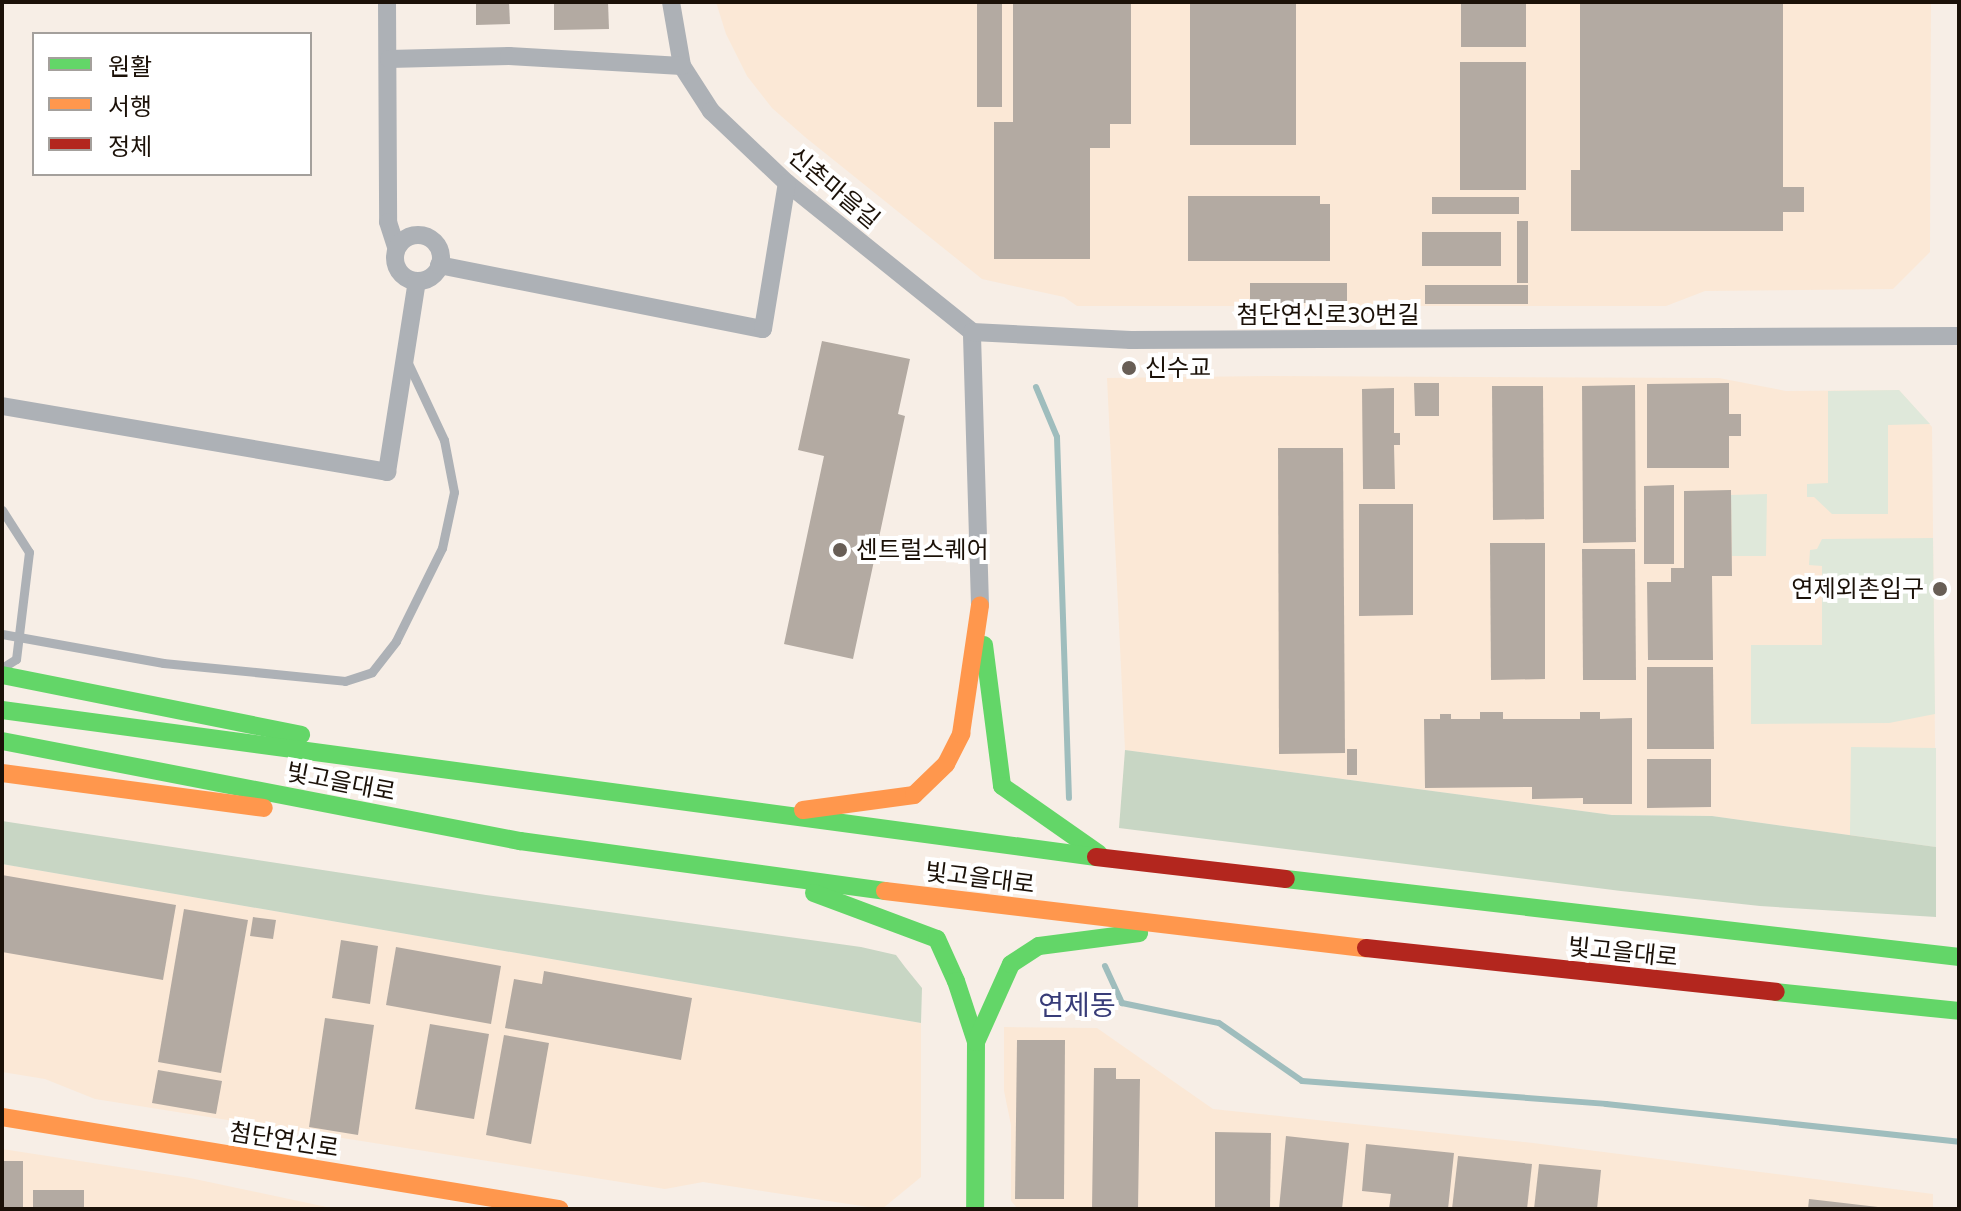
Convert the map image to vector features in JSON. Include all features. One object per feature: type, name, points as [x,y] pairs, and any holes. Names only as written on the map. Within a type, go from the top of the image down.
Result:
[{"type":"main road","points":[[769,815],[914,795],[946,764],[961,734],[980,605]]},
{"type":"main road","points":[[980,605],[1002,786],[1105,858]]},
{"type":"main road","points":[[2,675],[528,781]]},
{"type":"main road","name":"빛고을대로","points":[[2,710],[1105,858],[1959,957]]},
{"type":"main road","name":"빛고을대로","points":[[2,741],[520,841],[765,875],[1173,928],[1959,1011]]},
{"type":"main road","points":[[2,773],[520,841]]},
{"type":"main road","points":[[765,875],[937,939],[956,981],[976,1042],[975,1209]]},
{"type":"main road","points":[[976,1042],[1011,964],[1039,946],[1173,928]]},
{"type":"main road","name":"첨단연신로","points":[[2,1117],[559,1209]]},
{"type":"street","points":[[387,2],[388,222],[397,249],[399,271],[417,281],[431,277],[439,265],[439,250],[429,238],[406,238],[397,249]]},
{"type":"street","name":"신촌마을길","points":[[671,2],[682,66],[711,111],[787,183],[972,332]]},
{"type":"street","points":[[389,59],[509,56],[682,66]]},
{"type":"street","points":[[439,265],[763,329],[787,183]]},
{"type":"street","points":[[2,406],[387,472],[417,281]]},
{"type":"street","points":[[972,332],[980,605]]},
{"type":"street","name":"첨단연신로30번길","points":[[972,332],[1131,340],[1959,336]]},
{"type":"lane","points":[[2,634],[163,663],[345,681],[372,672],[396,641],[442,548],[454,492],[444,440],[404,355]]},
{"type":"lane","points":[[2,510],[29,552],[16,659],[2,668]]},
{"type":"shaded area","points":[[716,2],[1931,2],[1930,252],[1893,289],[1705,291],[1666,306],[1077,306],[1064,297],[982,279],[805,137],[772,108],[747,76],[726,34]]},
{"type":"shaded area","points":[[1107,378],[1719,378],[1786,391],[1899,390],[1932,427],[1936,847],[1712,816],[1612,815],[1125,750]]},
{"type":"shaded area","points":[[1899,390],[1930,424],[1888,425],[1888,514],[1832,514],[1814,497],[1807,497],[1807,484],[1828,483],[1828,391]]},
{"type":"shaded area","points":[[1767,494],[1766,556],[1732,556],[1731,495]]},
{"type":"shaded area","points":[[1933,538],[1935,714],[1889,723],[1751,724],[1751,645],[1822,645],[1822,566],[1809,565],[1810,550],[1817,549],[1822,539]]},
{"type":"shaded area","points":[[1851,747],[1936,748],[1936,847],[1850,835]]},
{"type":"shaded area","points":[[2,864],[921,1023],[921,1177],[882,1209],[703,1182],[665,1189],[95,1099],[45,1079],[2,1072]]},
{"type":"shaded area","points":[[1004,1027],[1097,1028],[1213,1109],[1533,1143],[1933,1194],[1933,1209],[1018,1209],[1011,1201],[1011,1125],[1004,1091]]},
{"type":"shaded area","points":[[2,1149],[190,1178],[336,1209],[2,1209]]},
{"type":"green space","points":[[1125,750],[1612,815],[1712,816],[1936,847],[1936,917],[1760,906],[1621,891],[1119,828]]},
{"type":"green space","points":[[2,821],[486,895],[861,947],[896,955],[922,988],[921,1023],[2,864]]},
{"type":"building","points":[[476,2],[509,2],[510,24],[476,25]]},
{"type":"building","points":[[554,2],[608,2],[609,29],[554,30]]},
{"type":"building","points":[[977,2],[1002,2],[1002,107],[977,107]]},
{"type":"building","points":[[1013,2],[1131,2],[1131,124],[1110,124],[1110,148],[1090,148],[1090,259],[994,259],[994,122],[1013,122]]},
{"type":"building","points":[[1190,2],[1296,2],[1296,145],[1190,145]]},
{"type":"building","points":[[1461,2],[1526,2],[1526,47],[1461,47]]},
{"type":"building","points":[[1580,2],[1783,2],[1783,187],[1804,187],[1804,212],[1783,212],[1783,231],[1571,231],[1571,170],[1580,170]]},
{"type":"building","points":[[1460,62],[1526,62],[1526,190],[1460,190]]},
{"type":"building","points":[[1188,196],[1320,196],[1320,204],[1330,204],[1330,261],[1188,261]]},
{"type":"building","points":[[1432,197],[1519,197],[1519,214],[1432,214]]},
{"type":"building","points":[[1517,221],[1528,221],[1528,283],[1517,283]]},
{"type":"building","points":[[1422,232],[1501,232],[1501,266],[1422,266]]},
{"type":"building","points":[[1250,283],[1347,283],[1347,303],[1250,303]]},
{"type":"building","points":[[1425,285],[1528,285],[1528,304],[1425,304]]},
{"type":"building","name":"센트럴스퀘어","points":[[822,341],[910,359],[898,414],[905,416],[853,659],[784,644],[824,456],[798,450]]},
{"type":"building","points":[[1414,383],[1439,383],[1439,416],[1415,416]]},
{"type":"building","points":[[1729,383],[1729,414],[1741,414],[1741,436],[1729,436],[1729,468],[1647,468],[1647,384]]},
{"type":"building","points":[[1635,385],[1636,542],[1583,543],[1582,386]]},
{"type":"building","points":[[1492,386],[1543,386],[1544,519],[1493,520]]},
{"type":"building","points":[[1394,388],[1394,433],[1400,433],[1400,445],[1394,445],[1395,489],[1363,489],[1362,389]]},
{"type":"building","points":[[1278,448],[1343,448],[1345,753],[1279,754]]},
{"type":"building","points":[[1674,485],[1674,564],[1644,564],[1644,486]]},
{"type":"building","points":[[1731,490],[1732,576],[1712,576],[1713,660],[1648,660],[1647,582],[1671,582],[1671,568],[1684,568],[1684,491]]},
{"type":"building","points":[[1359,504],[1413,504],[1413,615],[1359,616]]},
{"type":"building","points":[[1490,543],[1545,543],[1545,679],[1491,680]]},
{"type":"building","points":[[1582,549],[1635,549],[1636,680],[1583,680]]},
{"type":"building","points":[[1647,667],[1713,667],[1714,749],[1647,749]]},
{"type":"building","points":[[1480,712],[1503,712],[1503,719],[1580,719],[1580,712],[1600,712],[1600,719],[1632,718],[1632,804],[1583,804],[1583,798],[1532,799],[1532,787],[1425,788],[1424,719],[1440,719],[1440,714],[1451,714],[1451,719],[1480,719]]},
{"type":"building","points":[[1347,749],[1357,749],[1357,775],[1347,775]]},
{"type":"building","points":[[1647,759],[1711,759],[1711,807],[1647,808]]},
{"type":"building","points":[[2,875],[176,905],[163,980],[2,952]]},
{"type":"building","points":[[184,909],[248,920],[221,1073],[158,1062]]},
{"type":"building","points":[[253,917],[276,920],[273,939],[250,936]]},
{"type":"building","points":[[341,940],[378,946],[370,1004],[332,998]]},
{"type":"building","points":[[396,947],[501,966],[491,1024],[386,1005]]},
{"type":"building","points":[[544,971],[692,998],[681,1060],[505,1028],[514,979],[542,984]]},
{"type":"building","points":[[325,1018],[374,1025],[358,1135],[309,1127]]},
{"type":"building","points":[[430,1024],[489,1034],[474,1119],[415,1109]]},
{"type":"building","points":[[504,1035],[549,1043],[531,1144],[486,1135]]},
{"type":"building","points":[[1017,1040],[1065,1040],[1064,1199],[1015,1199]]},
{"type":"building","points":[[1094,1068],[1116,1068],[1116,1079],[1140,1079],[1138,1209],[1092,1209]]},
{"type":"building","points":[[158,1070],[222,1081],[216,1114],[152,1103]]},
{"type":"building","points":[[1215,1132],[1271,1133],[1270,1209],[1215,1209]]},
{"type":"building","points":[[1286,1136],[1349,1143],[1342,1209],[1279,1209]]},
{"type":"building","points":[[1366,1144],[1454,1153],[1448,1209],[1389,1209],[1391,1194],[1362,1191]]},
{"type":"building","points":[[1458,1156],[1532,1164],[1527,1209],[1452,1209]]},
{"type":"building","points":[[2,1161],[23,1161],[23,1209],[2,1209]]},
{"type":"building","points":[[1539,1164],[1601,1170],[1597,1209],[1534,1209]]},
{"type":"building","points":[[33,1190],[84,1190],[84,1209],[33,1209]]},
{"type":"building","points":[[1809,1199],[1878,1207],[1878,1209],[1808,1209]]},
{"type":"waterway","points":[[1036,387],[1057,437],[1069,798]]},
{"type":"waterway","points":[[1105,966],[1122,1003],[1219,1023],[1302,1081],[1606,1104],[1959,1142]]},
{"type":"traffic: fast","points":[[984,645],[1002,786],[1099,854]]},
{"type":"traffic: fast","points":[[2,675],[301,735]]},
{"type":"traffic: fast","points":[[2,710],[1096,857]]},
{"type":"traffic: fast","points":[[2,741],[520,841],[885,891]]},
{"type":"traffic: fast","points":[[1286,879],[1959,957]]},
{"type":"traffic: fast","points":[[814,893],[937,939],[956,981],[976,1042],[975,1209]]},
{"type":"traffic: fast","points":[[976,1042],[1011,964],[1039,946],[1139,933]]},
{"type":"traffic: fast","points":[[1776,992],[1959,1011]]},
{"type":"traffic: slow","points":[[803,810],[914,795],[946,764],[961,734],[980,605]]},
{"type":"traffic: slow","points":[[2,773],[264,808]]},
{"type":"traffic: slow","points":[[885,891],[1366,948]]},
{"type":"traffic: slow","points":[[2,1117],[559,1209]]},
{"type":"traffic: jam","points":[[1096,857],[1286,879]]},
{"type":"traffic: jam","points":[[1366,948],[1776,992]]},
{"type":"place","name":"신수교","points":[[1129,368]]},
{"type":"place","name":"센트럴스퀘어","points":[[840,550]]},
{"type":"place","name":"연제외촌입구","points":[[1940,589]]},
{"type":"district","name":"연제동","points":[[1077,1005]]}]
